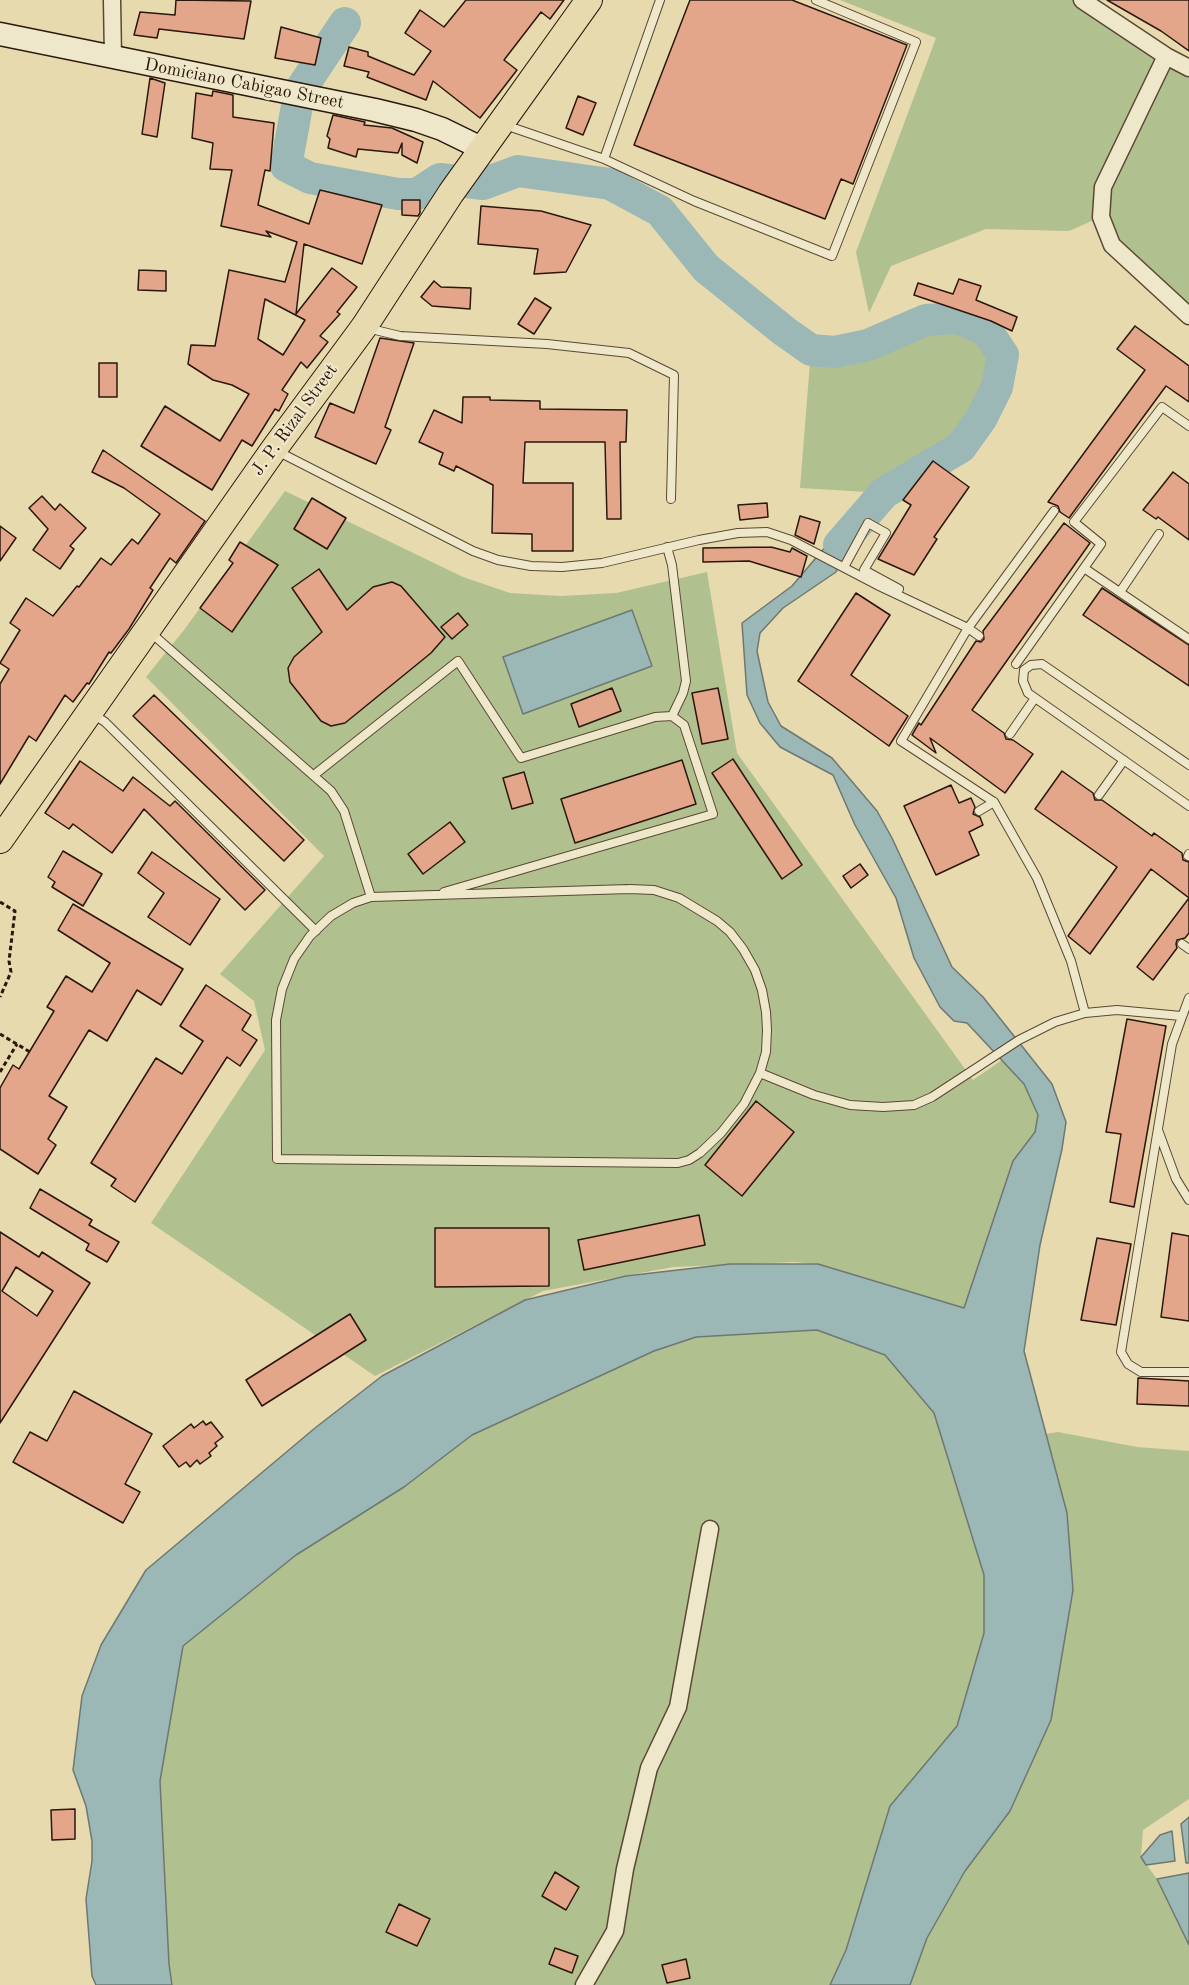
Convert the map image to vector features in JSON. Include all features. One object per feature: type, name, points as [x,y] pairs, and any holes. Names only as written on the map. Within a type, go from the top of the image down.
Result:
[{"type":"main road","name":"J. P. Rizal Street","points":[[0,840],[274,449],[364,327],[451,193],[589,0]]},
{"type":"street","points":[[112,0],[113,57]]},
{"type":"street","points":[[1082,0],[1166,56],[1189,68]]},
{"type":"street","name":"Domiciano Cabigao Street","points":[[0,34],[406,117],[442,129],[476,159]]},
{"type":"street","points":[[1166,56],[1103,187],[1101,217],[1112,245],[1189,316]]},
{"type":"street","points":[[584,1985],[615,1931],[625,1869],[650,1768],[678,1707],[710,1529]]},
{"type":"lane","points":[[604,159],[660,0]]},
{"type":"lane","points":[[502,124],[604,159],[694,201],[832,256],[916,42],[816,0]]},
{"type":"lane","points":[[364,327],[400,336],[547,344],[629,353],[674,375],[671,499]]},
{"type":"lane","points":[[1024,670],[1012,661],[1101,544],[1074,522],[1162,407],[1189,426]]},
{"type":"lane","points":[[274,449],[473,551],[498,560],[531,566],[562,567],[602,563],[738,533],[767,532],[816,552],[968,628],[979,636]]},
{"type":"lane","points":[[1054,511],[968,628],[901,741],[994,802],[1037,878],[1071,961],[1085,1013]]},
{"type":"lane","points":[[843,566],[868,523],[886,533],[864,570],[899,590],[897,594]]},
{"type":"lane","points":[[1120,592],[1159,534]]},
{"type":"lane","points":[[667,547],[672,565],[686,681],[672,716]]},
{"type":"lane","points":[[1084,568],[1189,639]]},
{"type":"lane","points":[[147,630],[331,791],[344,811],[371,897]]},
{"type":"lane","points":[[314,775],[458,661],[521,758],[655,717],[672,716],[684,725],[713,814],[432,895]]},
{"type":"lane","points":[[1189,765],[1042,664],[1031,665],[1024,670],[1023,681],[1028,693],[1189,806]]},
{"type":"lane","points":[[1010,734],[1035,698]]},
{"type":"lane","points":[[90,712],[105,722],[316,931]]},
{"type":"lane","points":[[1099,795],[1124,760]]},
{"type":"lane","points":[[979,811],[994,802]]},
{"type":"lane","points":[[628,889],[654,891],[679,898],[704,911],[730,932],[755,970],[766,1012],[766,1052],[760,1073],[744,1104],[721,1133],[689,1161],[678,1163],[277,1160],[276,1020],[282,989],[294,959],[316,931],[339,912],[371,897],[628,889]]},
{"type":"lane","points":[[1189,998],[1172,1044],[1121,1352],[1128,1364],[1141,1372],[1189,1372]]},
{"type":"lane","points":[[760,1073],[814,1095],[850,1105],[883,1107],[914,1105],[932,1097],[1020,1040],[1055,1022],[1085,1013],[1135,1011],[1181,1016]]},
{"type":"lane","points":[[1157,1130],[1176,1179],[1189,1200]]},
{"type":"path","points":[[0,902],[15,911],[9,961],[11,972],[0,997]]},
{"type":"path","points":[[0,1034],[30,1052]]},
{"type":"path","points":[[0,1072],[16,1044]]},
{"type":"green space","points":[[840,0],[1082,0],[1166,56],[1103,187],[1101,217],[1069,231],[986,229],[891,266],[869,313],[856,252],[936,38]]},
{"type":"green space","points":[[1174,59],[1189,67],[1189,309],[1120,246],[1110,218],[1112,188]]},
{"type":"green space","points":[[958,318],[987,331],[1003,355],[997,387],[981,419],[961,447],[884,493],[800,488],[811,350],[835,352],[867,345],[926,320]]},
{"type":"green space","points":[[285,491],[463,577],[510,593],[561,596],[616,593],[707,572],[737,753],[973,1080],[1002,1060],[1024,1084],[1038,1115],[1035,1132],[1013,1161],[964,1308],[818,1264],[795,1262],[673,1267],[543,1291],[375,1376],[151,1223],[265,1050],[254,1001],[220,974],[324,856],[146,677],[184,630]]},
{"type":"green space","points":[[817,1330],[885,1355],[934,1413],[984,1575],[984,1633],[957,1726],[890,1806],[846,1950],[830,1985],[172,1985],[160,1781],[182,1646],[296,1555],[404,1487],[472,1435],[654,1351],[696,1337]]},
{"type":"green space","points":[[1058,1432],[1137,1447],[1189,1451],[1189,1799],[1143,1830],[1141,1857],[1157,1879],[1189,1945],[1189,1985],[910,1985],[927,1938],[965,1871],[1010,1811],[1051,1720],[1073,1590],[1067,1513],[1046,1434]]},
{"type":"water","points":[[868,514],[849,542],[836,572],[783,608],[760,633],[757,651],[768,702],[781,726],[832,758],[877,811],[892,838],[952,967],[983,997],[1052,1084],[1066,1122],[1040,1245],[1024,1351],[1067,1513],[1073,1590],[1051,1720],[1010,1811],[965,1871],[927,1938],[910,1985],[830,1985],[846,1950],[890,1806],[957,1726],[984,1633],[984,1575],[934,1413],[885,1355],[817,1330],[696,1337],[654,1351],[472,1435],[404,1487],[296,1555],[183,1646],[160,1781],[172,1985],[96,1985],[92,1976],[86,1899],[92,1861],[92,1841],[86,1806],[73,1770],[82,1696],[101,1645],[146,1570],[315,1428],[382,1376],[525,1300],[626,1276],[730,1264],[818,1264],[964,1308],[1013,1161],[1035,1132],[1038,1115],[1024,1084],[967,1023],[954,1021],[940,1007],[914,958],[896,898],[855,825],[833,775],[780,747],[760,723],[747,695],[742,623],[792,586],[838,532]]},
{"type":"water","points":[[632,610],[652,666],[523,714],[503,657]]},
{"type":"water","points":[[1189,1817],[1189,1863],[1186,1863],[1181,1824]]},
{"type":"water","points":[[1172,1831],[1175,1861],[1146,1865],[1141,1857],[1160,1835]]},
{"type":"water","points":[[1189,1873],[1189,1945],[1157,1879]]},
{"type":"building","points":[[176,0],[251,1],[244,39],[159,29],[157,38],[134,35],[140,12],[175,15]]},
{"type":"building","points":[[466,0],[564,0],[550,19],[541,12],[504,60],[517,70],[480,118],[433,81],[426,100],[367,77],[369,72],[344,66],[349,47],[368,52],[368,56],[414,75],[431,51],[405,33],[420,10],[444,27]]},
{"type":"building","points":[[690,0],[792,0],[907,45],[853,184],[841,179],[825,219],[634,145]]},
{"type":"building","points":[[1107,0],[1189,0],[1189,51],[1161,31]]},
{"type":"building","points":[[281,27],[321,38],[315,65],[275,58]]},
{"type":"building","points":[[150,78],[165,83],[157,137],[142,134]]},
{"type":"building","points":[[213,91],[233,95],[233,117],[274,123],[270,171],[265,170],[258,205],[309,224],[320,190],[382,205],[362,264],[304,244],[296,314],[332,268],[357,287],[337,312],[340,314],[320,336],[328,342],[307,368],[301,362],[282,390],[288,394],[279,411],[275,409],[252,446],[242,440],[212,490],[141,446],[165,406],[220,441],[249,394],[232,385],[213,380],[188,364],[191,345],[215,346],[229,270],[285,282],[297,242],[266,231],[271,237],[221,226],[232,170],[210,169],[213,143],[192,138],[196,93],[212,96]],"holes":[[[265,299],[305,320],[283,355],[258,339]]]},
{"type":"building","points":[[578,96],[596,103],[583,135],[566,128]]},
{"type":"building","points":[[333,115],[365,122],[364,125],[392,128],[423,142],[417,163],[402,155],[402,143],[398,153],[358,149],[356,157],[328,148],[330,139],[327,136]]},
{"type":"building","points":[[402,200],[420,200],[418,216],[402,215]]},
{"type":"building","points":[[481,206],[541,211],[591,225],[566,272],[534,274],[538,249],[478,244]]},
{"type":"building","points":[[139,270],[166,271],[166,291],[138,290]]},
{"type":"building","points":[[959,279],[981,286],[976,300],[1017,317],[1012,331],[991,321],[914,295],[918,283],[953,294]]},
{"type":"building","points":[[434,281],[441,287],[471,288],[470,309],[432,306],[421,297]]},
{"type":"building","points":[[535,298],[551,308],[534,334],[518,324]]},
{"type":"building","points":[[1135,326],[1189,366],[1189,402],[1166,386],[1069,518],[1060,512],[1058,506],[1048,502],[1145,370],[1117,349]]},
{"type":"building","points":[[380,338],[414,343],[385,427],[391,430],[376,464],[315,437],[330,403],[354,413]]},
{"type":"building","points":[[99,363],[117,363],[117,397],[99,397]]},
{"type":"building","points":[[463,397],[540,401],[540,409],[627,410],[626,442],[620,442],[621,519],[607,519],[605,442],[525,442],[523,483],[573,483],[573,551],[532,551],[532,534],[492,533],[493,485],[456,466],[454,471],[439,464],[443,453],[419,442],[434,410],[462,423]]},
{"type":"building","points":[[103,450],[205,521],[176,563],[170,558],[150,588],[153,590],[129,629],[111,653],[109,652],[89,684],[87,683],[73,702],[65,695],[36,741],[29,736],[0,784],[0,684],[9,669],[0,663],[20,630],[10,623],[26,598],[53,616],[101,558],[111,565],[132,539],[138,544],[160,514],[124,488],[92,472]]},
{"type":"building","points":[[933,461],[969,487],[934,537],[937,539],[914,575],[878,559],[911,505],[903,500]]},
{"type":"building","points":[[1173,472],[1189,484],[1189,540],[1158,517],[1156,519],[1143,510]]},
{"type":"building","points":[[42,496],[55,510],[60,504],[86,528],[70,546],[74,549],[60,569],[33,550],[48,529],[29,508]]},
{"type":"building","points":[[312,498],[346,518],[327,549],[294,529]]},
{"type":"building","points":[[767,503],[768,517],[740,520],[738,505]]},
{"type":"building","points":[[800,516],[820,522],[814,544],[795,535]]},
{"type":"building","points":[[1064,523],[1090,543],[972,710],[1004,733],[1006,739],[1013,740],[1033,754],[1005,793],[930,738],[936,753],[912,735],[919,723],[921,725],[976,641],[981,642],[984,639],[983,631]]},
{"type":"building","points":[[0,526],[16,538],[0,561]]},
{"type":"building","points":[[240,542],[278,565],[232,632],[200,608],[233,563],[229,560]]},
{"type":"building","points":[[771,547],[790,552],[792,548],[807,556],[801,577],[749,561],[703,562],[703,548]]},
{"type":"building","points":[[319,569],[347,610],[373,587],[392,582],[401,586],[445,637],[431,653],[345,723],[331,726],[321,721],[290,682],[288,668],[294,657],[322,632],[292,588]]},
{"type":"building","points":[[1102,588],[1189,645],[1189,686],[1083,615]]},
{"type":"building","points":[[856,593],[890,615],[851,675],[908,716],[889,746],[798,681]]},
{"type":"building","points":[[458,613],[468,625],[452,639],[441,627]]},
{"type":"building","points":[[612,688],[621,711],[579,727],[571,704]]},
{"type":"building","points":[[718,688],[728,739],[702,744],[692,693]]},
{"type":"building","points":[[154,695],[304,840],[284,861],[133,716]]},
{"type":"building","points":[[733,759],[802,865],[782,879],[712,773]]},
{"type":"building","points":[[682,760],[696,804],[575,843],[561,799]]},
{"type":"building","points":[[80,761],[123,791],[133,777],[170,806],[175,801],[265,890],[245,910],[144,809],[112,853],[73,824],[69,829],[45,813]]},
{"type":"building","points":[[1062,771],[1093,793],[1095,800],[1102,800],[1152,836],[1154,833],[1182,853],[1183,860],[1189,862],[1189,898],[1151,869],[1090,954],[1068,936],[1117,867],[1035,809]]},
{"type":"building","points":[[524,772],[533,803],[512,809],[503,778]]},
{"type":"building","points":[[951,785],[959,803],[971,798],[975,807],[973,814],[980,817],[983,825],[969,832],[979,855],[936,875],[904,806]]},
{"type":"building","points":[[450,822],[465,842],[423,874],[408,854]]},
{"type":"building","points":[[63,851],[102,874],[83,906],[52,887],[55,882],[48,877]]},
{"type":"building","points":[[152,852],[220,899],[190,945],[148,917],[164,893],[138,873]]},
{"type":"building","points":[[860,864],[868,875],[851,888],[843,876]]},
{"type":"building","points":[[1189,898],[1189,933],[1185,938],[1177,940],[1177,948],[1153,980],[1137,967]]},
{"type":"building","points":[[73,904],[183,969],[161,1005],[137,990],[107,1041],[89,1030],[49,1096],[67,1107],[48,1139],[56,1145],[38,1174],[0,1149],[0,1088],[13,1065],[19,1069],[54,1011],[47,1007],[66,976],[92,992],[110,963],[58,930]]},
{"type":"building","points":[[206,985],[251,1015],[242,1030],[257,1040],[240,1066],[227,1057],[135,1202],[111,1186],[116,1179],[91,1163],[156,1058],[182,1074],[203,1041],[180,1026]]},
{"type":"building","points":[[1127,1019],[1166,1026],[1134,1207],[1110,1202],[1121,1134],[1106,1132]]},
{"type":"building","points":[[756,1101],[794,1132],[742,1196],[705,1165]]},
{"type":"building","points":[[40,1189],[92,1220],[89,1225],[119,1242],[107,1262],[86,1250],[89,1244],[30,1208]]},
{"type":"building","points":[[699,1215],[705,1245],[584,1270],[578,1240]]},
{"type":"building","points":[[435,1228],[549,1228],[549,1286],[435,1287]]},
{"type":"building","points":[[0,1232],[39,1257],[42,1252],[90,1283],[0,1423]],"holes":[[[16,1267],[53,1291],[37,1316],[2,1291]]]},
{"type":"building","points":[[1172,1233],[1189,1236],[1189,1321],[1161,1317]]},
{"type":"building","points":[[1097,1238],[1131,1244],[1116,1325],[1081,1320]]},
{"type":"building","points":[[350,1314],[366,1340],[262,1406],[246,1380]]},
{"type":"building","points":[[1138,1378],[1189,1381],[1189,1406],[1137,1404]]},
{"type":"building","points":[[74,1391],[152,1434],[125,1484],[140,1492],[123,1523],[13,1462],[30,1432],[47,1441]]},
{"type":"building","points":[[203,1421],[206,1425],[211,1422],[223,1437],[215,1443],[217,1446],[209,1453],[211,1456],[200,1464],[197,1460],[190,1467],[186,1462],[179,1467],[163,1446],[191,1424],[194,1428]]},
{"type":"building","points":[[75,1809],[75,1839],[52,1840],[51,1810]]},
{"type":"building","points":[[555,1872],[579,1887],[566,1910],[542,1896]]},
{"type":"building","points":[[399,1904],[430,1919],[417,1946],[386,1932]]},
{"type":"building","points":[[555,1948],[578,1956],[572,1973],[549,1964]]},
{"type":"building","points":[[686,1959],[690,1978],[667,1983],[662,1965]]},
{"type":"waterway","points":[[301,89],[345,23]]},
{"type":"waterway","points":[[297,106],[286,166],[310,178],[398,194],[417,194],[440,179],[483,184],[518,171],[610,184],[660,211],[706,268],[811,350],[835,352],[868,345],[926,320],[958,318],[987,331],[1003,355],[997,387],[981,419],[961,447],[884,493],[839,545]]}]
